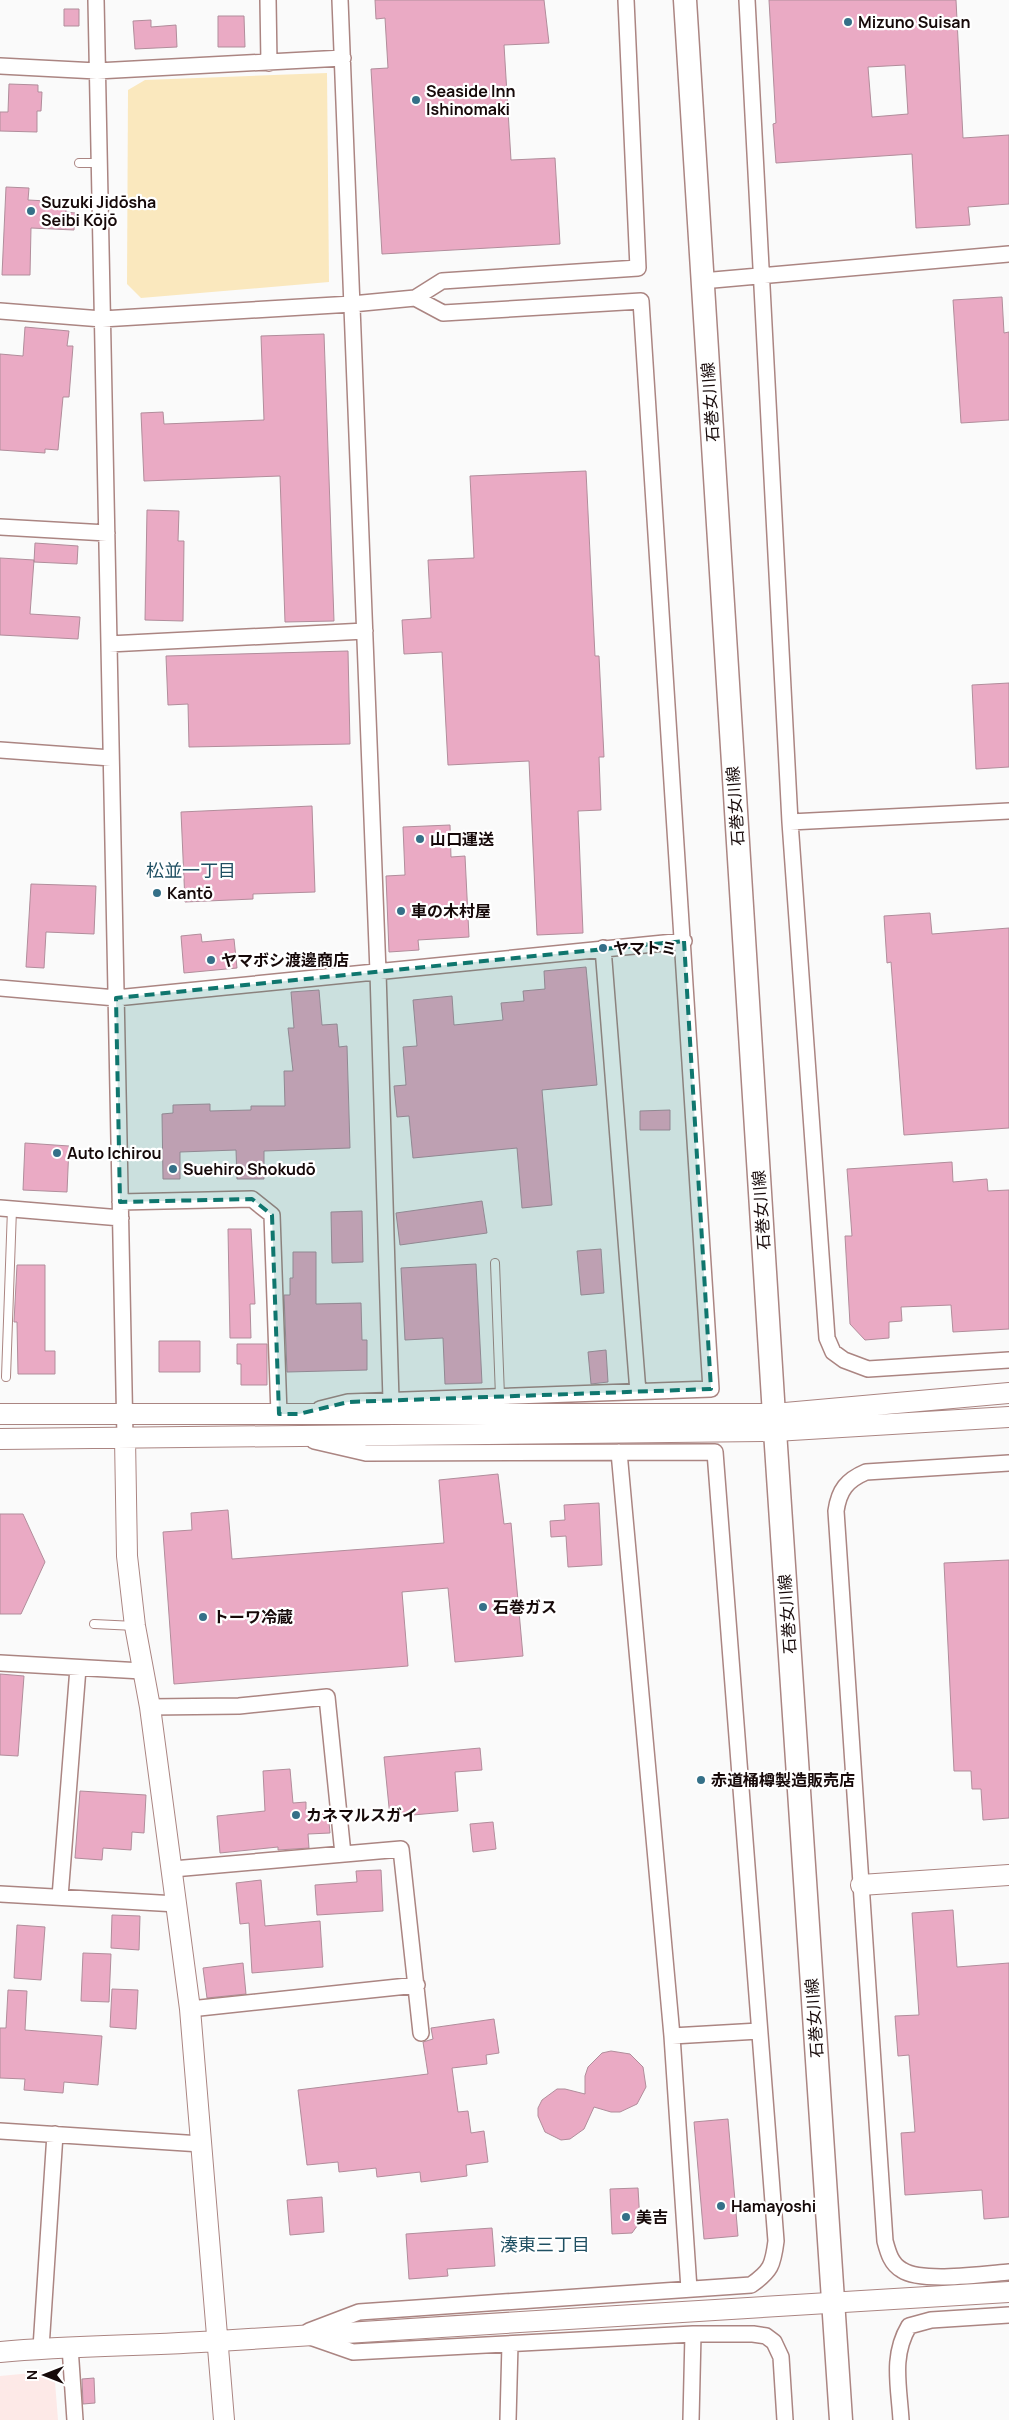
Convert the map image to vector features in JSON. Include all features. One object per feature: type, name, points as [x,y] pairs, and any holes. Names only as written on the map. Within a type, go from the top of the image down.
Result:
[{"type":"main road","name":"石巻女川線","points":[[685,0],[774,1422],[841,2420]]},
{"type":"street","points":[[96,0],[127,1556],[135,1626],[150,1708],[190,2009],[224,2420]]},
{"type":"street","points":[[268,0],[269,63]]},
{"type":"street","points":[[340,0],[378,972],[391,1400]]},
{"type":"street","points":[[0,311],[102,319],[352,304],[415,298],[442,281],[638,268],[626,0]]},
{"type":"street","points":[[746,0],[790,822],[827,1338],[834,1352],[844,1360],[868,1369],[1009,1360]]},
{"type":"street","points":[[0,66],[97,71],[343,58]]},
{"type":"street","points":[[702,281],[1009,254]]},
{"type":"street","points":[[289,1414],[348,1402],[711,1389],[684,940],[641,301],[443,313],[415,298]]},
{"type":"street","points":[[0,527],[107,533]]},
{"type":"street","points":[[109,644],[365,631]]},
{"type":"street","points":[[0,750],[111,758]]},
{"type":"street","points":[[790,822],[1009,811]]},
{"type":"street","points":[[0,988],[116,998],[684,940]]},
{"type":"street","points":[[603,948],[638,1392]]},
{"type":"street","points":[[120,1202],[252,1199],[272,1215],[289,1414]]},
{"type":"street","points":[[6,1208],[120,1218]]},
{"type":"street","points":[[0,1414],[289,1414],[774,1422],[1009,1394]]},
{"type":"street","points":[[0,1438],[295,1436],[1009,1417]]},
{"type":"street","points":[[295,1436],[366,1454],[715,1452],[776,2241],[774,2260],[767,2274],[751,2285],[359,2312],[301,2334]]},
{"type":"street","points":[[619,1452],[672,2036],[689,2289]]},
{"type":"street","points":[[1009,1463],[866,1472],[853,1478],[845,1485],[838,1497],[836,1510],[887,2251],[893,2262],[902,2270],[914,2275],[930,2277],[1009,2272]]},
{"type":"street","points":[[0,1663],[142,1671]]},
{"type":"street","points":[[60,1897],[78,1668]]},
{"type":"street","points":[[150,1708],[239,1706],[328,1696],[343,1854]]},
{"type":"street","points":[[172,1869],[401,1849],[421,2033]]},
{"type":"street","points":[[861,1885],[1009,1875]]},
{"type":"street","points":[[0,1894],[177,1904]]},
{"type":"street","points":[[190,2009],[416,1985]]},
{"type":"street","points":[[672,2036],[759,2031]]},
{"type":"street","points":[[0,2131],[201,2144]]},
{"type":"street","points":[[41,2348],[55,2134]]},
{"type":"street","points":[[0,2352],[41,2348],[218,2341],[301,2334],[1009,2292]]},
{"type":"street","points":[[901,2420],[897,2360],[901,2340],[909,2326],[932,2320],[1009,2315]]},
{"type":"street","points":[[301,2334],[353,2352],[739,2332],[766,2336],[774,2342],[782,2357],[785,2420]]},
{"type":"street","points":[[691,2420],[693,2334]]},
{"type":"street","points":[[508,2420],[510,2344]]},
{"type":"street","points":[[70,2347],[75,2420]]},
{"type":"lane","points":[[79,163],[99,163]]},
{"type":"lane","points":[[6,1208],[6,1377]]},
{"type":"lane","points":[[495,1262],[500,1396]]},
{"type":"lane","points":[[94,1624],[135,1626]]},
{"type":"highlighted area","points":[[684,941],[711,1389],[348,1402],[299,1414],[279,1414],[272,1215],[252,1199],[120,1202],[116,998]]},
{"type":"shaded area","points":[[327,73],[329,282],[141,298],[127,284],[128,90],[145,80]]},
{"type":"shaded area","points":[[43,2372],[55,2382],[58,2420],[0,2420],[0,2376]]},
{"type":"building","points":[[375,0],[544,0],[549,43],[504,45],[511,160],[555,158],[560,244],[382,254],[371,69],[388,68],[385,18],[376,19]]},
{"type":"building","points":[[769,0],[956,0],[963,138],[1009,135],[1009,204],[968,207],[970,225],[916,228],[912,154],[776,163],[773,124],[776,123]],"holes":[[[905,65],[908,114],[872,117],[868,67]]]},
{"type":"building","points":[[64,9],[79,9],[79,26],[64,26]]},
{"type":"building","points":[[218,16],[244,16],[245,47],[218,47]]},
{"type":"building","points":[[151,20],[151,27],[176,25],[177,47],[135,49],[133,21]]},
{"type":"building","points":[[9,84],[38,85],[38,92],[42,92],[41,111],[37,111],[37,132],[0,131],[0,112],[8,112]]},
{"type":"building","points":[[6,187],[29,188],[28,200],[47,201],[47,207],[66,208],[66,212],[75,213],[74,230],[31,228],[30,275],[2,275]]},
{"type":"building","points":[[1002,297],[1004,333],[1009,332],[1009,420],[961,423],[953,300]]},
{"type":"building","points":[[25,327],[69,331],[67,346],[73,346],[69,397],[63,397],[58,450],[45,449],[45,453],[0,450],[0,354],[23,356]]},
{"type":"building","points":[[324,334],[334,621],[285,622],[280,476],[144,481],[141,413],[163,412],[164,424],[264,420],[261,336]]},
{"type":"building","points":[[586,471],[595,656],[599,656],[604,757],[599,757],[601,810],[578,811],[583,933],[537,935],[529,761],[448,765],[442,652],[404,654],[402,620],[431,618],[428,560],[474,558],[470,476]]},
{"type":"building","points":[[147,510],[179,511],[178,541],[184,541],[183,621],[145,620]]},
{"type":"building","points":[[35,543],[78,546],[77,564],[34,562]]},
{"type":"building","points":[[0,558],[34,560],[30,614],[80,617],[78,639],[0,635]]},
{"type":"building","points":[[348,651],[350,744],[189,747],[188,704],[168,705],[166,656]]},
{"type":"building","points":[[1009,683],[1009,767],[976,769],[972,685]]},
{"type":"building","points":[[312,806],[315,892],[253,894],[253,899],[185,902],[181,812]]},
{"type":"building","points":[[450,825],[451,857],[465,856],[469,937],[418,940],[419,950],[389,952],[386,876],[405,875],[403,827]]},
{"type":"building","points":[[31,884],[96,886],[94,934],[46,932],[44,968],[26,967]]},
{"type":"building","points":[[930,913],[932,934],[1009,928],[1009,1128],[904,1135],[891,962],[887,963],[884,916]]},
{"type":"building","points":[[201,934],[202,942],[234,939],[237,968],[184,973],[181,936]]},
{"type":"building","points":[[586,967],[597,1085],[542,1090],[552,1205],[522,1208],[517,1148],[413,1158],[409,1116],[397,1117],[394,1086],[406,1085],[403,1047],[417,1046],[413,1000],[452,996],[454,1025],[503,1020],[501,1003],[524,1001],[523,991],[545,989],[544,971]]},
{"type":"building","points":[[319,990],[322,1025],[337,1024],[339,1047],[347,1046],[350,1148],[264,1151],[264,1179],[237,1179],[236,1150],[180,1152],[180,1179],[163,1179],[162,1114],[173,1113],[173,1105],[210,1104],[210,1111],[251,1110],[251,1106],[285,1106],[284,1071],[293,1071],[288,1028],[294,1028],[291,992]]},
{"type":"building","points":[[670,1110],[670,1130],[640,1130],[640,1111]]},
{"type":"building","points":[[25,1143],[69,1146],[67,1192],[23,1190]]},
{"type":"building","points":[[952,1162],[953,1182],[987,1179],[988,1191],[1009,1190],[1009,1329],[953,1332],[951,1305],[901,1307],[902,1321],[889,1322],[889,1338],[865,1340],[850,1324],[845,1236],[852,1236],[847,1169]]},
{"type":"building","points":[[482,1201],[487,1233],[400,1245],[396,1213]]},
{"type":"building","points":[[362,1211],[363,1262],[332,1263],[331,1212]]},
{"type":"building","points":[[228,1229],[251,1229],[255,1304],[250,1304],[251,1338],[230,1338]]},
{"type":"building","points":[[601,1249],[604,1293],[581,1295],[577,1251]]},
{"type":"building","points":[[293,1252],[316,1252],[316,1304],[361,1303],[362,1340],[367,1340],[367,1370],[287,1372],[284,1295],[290,1295],[290,1278],[293,1278]]},
{"type":"building","points":[[476,1264],[482,1383],[445,1384],[443,1338],[405,1340],[401,1268]]},
{"type":"building","points":[[17,1265],[45,1265],[45,1351],[55,1351],[55,1374],[18,1374],[17,1322],[14,1322]]},
{"type":"building","points":[[159,1341],[200,1341],[200,1372],[159,1372]]},
{"type":"building","points":[[237,1344],[267,1344],[267,1385],[241,1385],[241,1364],[237,1364]]},
{"type":"building","points":[[606,1350],[608,1382],[591,1384],[588,1352]]},
{"type":"building","points":[[498,1474],[504,1524],[511,1523],[523,1656],[455,1662],[448,1588],[402,1592],[408,1666],[174,1684],[163,1532],[192,1530],[191,1513],[228,1510],[232,1559],[444,1543],[439,1480]]},
{"type":"building","points":[[599,1503],[602,1565],[568,1567],[566,1536],[551,1537],[550,1521],[565,1520],[564,1505]]},
{"type":"building","points":[[0,1514],[23,1514],[45,1562],[21,1614],[0,1614]]},
{"type":"building","points":[[1009,1560],[1009,1818],[983,1820],[981,1789],[972,1789],[971,1771],[954,1771],[944,1563]]},
{"type":"building","points":[[0,1674],[24,1676],[18,1756],[0,1755]]},
{"type":"building","points":[[480,1748],[482,1770],[455,1772],[458,1811],[390,1817],[384,1757]]},
{"type":"building","points":[[290,1769],[293,1803],[306,1802],[306,1813],[328,1811],[330,1833],[308,1834],[309,1848],[278,1850],[278,1847],[220,1853],[217,1816],[265,1811],[263,1771]]},
{"type":"building","points":[[80,1791],[146,1795],[144,1833],[132,1832],[131,1850],[103,1848],[102,1860],[75,1858]]},
{"type":"building","points":[[493,1822],[496,1849],[473,1852],[470,1824]]},
{"type":"building","points":[[381,1870],[383,1911],[317,1915],[315,1885],[357,1882],[356,1871]]},
{"type":"building","points":[[261,1880],[265,1926],[320,1921],[323,1967],[252,1973],[249,1923],[240,1924],[236,1883]]},
{"type":"building","points":[[953,1910],[957,1967],[1009,1963],[1009,2217],[984,2219],[982,2190],[905,2195],[901,2133],[915,2132],[909,2055],[898,2056],[895,2016],[919,2015],[912,1913]]},
{"type":"building","points":[[112,1915],[140,1916],[139,1950],[111,1948]]},
{"type":"building","points":[[17,1925],[45,1927],[41,1980],[14,1978]]},
{"type":"building","points":[[83,1953],[111,1954],[109,2002],[81,2001]]},
{"type":"building","points":[[243,1963],[246,1994],[207,1998],[203,1968]]},
{"type":"building","points":[[112,1989],[138,1990],[136,2029],[110,2027]]},
{"type":"building","points":[[8,1990],[27,1991],[25,2030],[102,2036],[98,2085],[64,2082],[63,2093],[24,2090],[25,2079],[0,2078],[0,2028],[6,2028]]},
{"type":"building","points":[[494,2019],[499,2053],[486,2055],[487,2064],[452,2068],[458,2112],[468,2111],[471,2133],[484,2131],[488,2162],[466,2165],[467,2176],[421,2182],[420,2172],[377,2177],[376,2168],[339,2172],[338,2162],[307,2165],[298,2090],[428,2074],[423,2042],[433,2039],[431,2028]]},
{"type":"building","points":[[611,2051],[630,2054],[643,2067],[646,2087],[637,2104],[620,2112],[611,2112],[594,2107],[584,2129],[570,2139],[561,2140],[545,2132],[538,2116],[538,2108],[542,2100],[557,2089],[585,2094],[585,2076],[588,2067],[602,2053]]},
{"type":"building","points":[[728,2119],[738,2236],[704,2239],[694,2122]]},
{"type":"building","points":[[638,2188],[640,2222],[632,2233],[612,2234],[610,2189]]},
{"type":"building","points":[[322,2197],[324,2232],[290,2235],[287,2200]]},
{"type":"building","points":[[492,2228],[495,2266],[447,2269],[448,2276],[409,2279],[406,2234]]},
{"type":"building","points":[[94,2378],[95,2403],[83,2404],[82,2379]]},
{"type":"place","name":"Mizuno Suisan","points":[[848,22]]},
{"type":"place","name":"Seaside Inn Ishinomaki","points":[[416,100]]},
{"type":"place","name":"Suzuki Jidōsha Seibi Kōjō","points":[[31,211]]},
{"type":"place","name":"山口運送","points":[[420,839]]},
{"type":"place","name":"Kantō","points":[[157,893]]},
{"type":"place","name":"車の木村屋","points":[[401,911]]},
{"type":"place","name":"ヤマトミ","points":[[603,948]]},
{"type":"place","name":"ヤマボシ渡邊商店","points":[[211,960]]},
{"type":"place","name":"Auto Ichirou","points":[[57,1153]]},
{"type":"place","name":"Suehiro Shokudō","points":[[173,1169]]},
{"type":"place","name":"石巻ガス","points":[[483,1607]]},
{"type":"place","name":"トーワ冷蔵","points":[[203,1617]]},
{"type":"place","name":"赤道桶樽製造販売店","points":[[701,1780]]},
{"type":"place","name":"カネマルスガイ","points":[[296,1815]]},
{"type":"place","name":"Hamayoshi","points":[[721,2206]]},
{"type":"place","name":"美吉","points":[[626,2217]]},
{"type":"district","name":"松並一丁目","points":[[191,871]]},
{"type":"district","name":"湊東三丁目","points":[[545,2245]]}]
